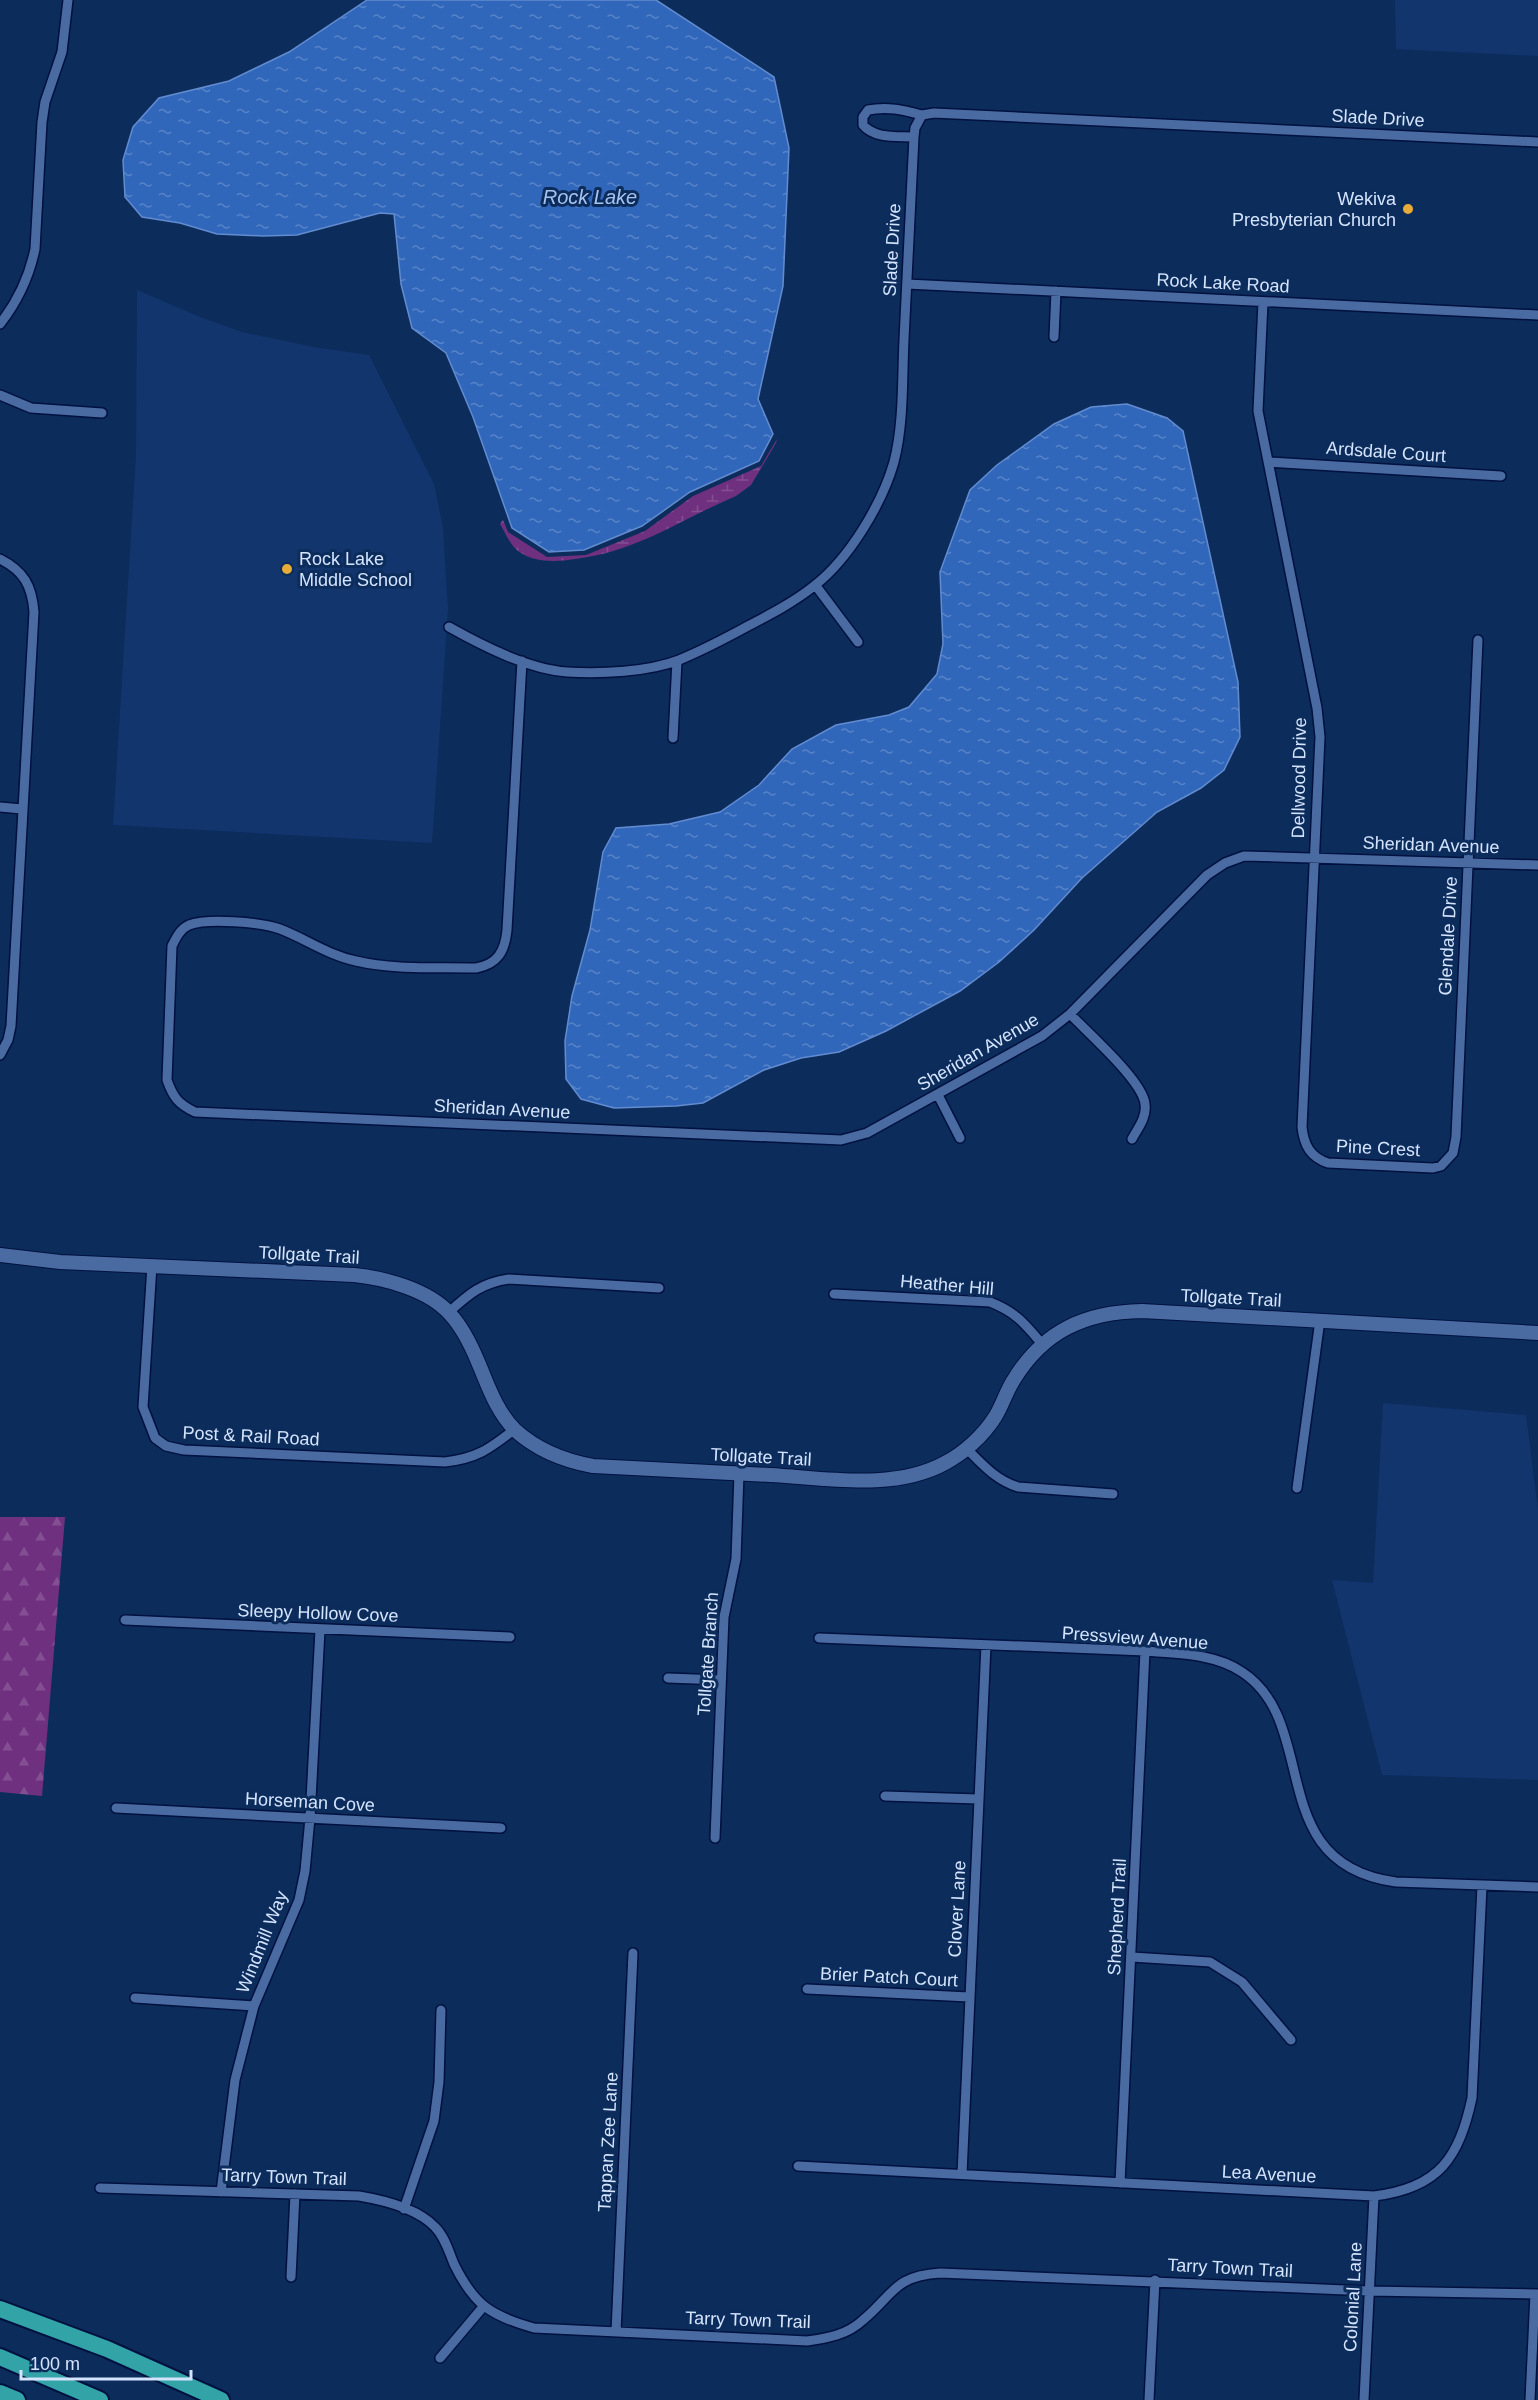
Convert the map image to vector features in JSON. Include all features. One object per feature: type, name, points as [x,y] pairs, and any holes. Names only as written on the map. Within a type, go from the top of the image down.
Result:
[{"type":"highway","points":[[0,2309],[107,2349],[221,2400]]},
{"type":"highway","points":[[0,2357],[100,2400]]},
{"type":"highway","points":[[0,2393],[17,2400]]},
{"type":"street","points":[[0,324],[22,290],[31,270],[35,249],[42,122],[45,102],[62,52],[68,0]]},
{"type":"street","points":[[914,137],[876,134],[867,131],[863,125],[863,117],[868,110],[880,107],[901,109],[922,116]]},
{"type":"street","name":"Slade Drive","points":[[450,627],[478,643],[522,661],[565,672],[595,673],[634,670],[677,661],[762,619],[816,586],[841,558],[866,524],[882,494],[894,461],[902,393],[914,137],[915,128],[922,116],[934,113],[1538,142]]},
{"type":"street","name":"Rock Lake Road","points":[[907,284],[1538,315]]},
{"type":"street","points":[[1054,337],[1056,291]]},
{"type":"street","name":"Dellwood Drive","points":[[1263,302],[1258,411],[1317,708],[1320,737],[1302,1127],[1303,1139],[1308,1151]]},
{"type":"street","points":[[0,395],[31,408],[102,413]]},
{"type":"street","name":"Ardsdale Court","points":[[1268,462],[1501,476]]},
{"type":"street","points":[[0,559],[16,569],[31,588],[34,612],[11,1026],[8,1040],[0,1055]]},
{"type":"street","points":[[816,586],[858,642]]},
{"type":"street","name":"Glendale Drive","points":[[1448,1160],[1453,1153],[1456,1137],[1478,640]]},
{"type":"street","name":"Sheridan Avenue","points":[[522,661],[507,930],[505,947],[498,958],[487,966],[476,968],[375,965],[330,954],[279,928],[205,922],[187,926],[176,936],[172,946],[166,1080],[173,1098],[182,1106],[195,1112],[841,1140],[867,1133],[1042,1036],[1070,1014],[1207,875],[1225,863],[1244,856],[1538,865]]},
{"type":"street","points":[[673,738],[677,661]]},
{"type":"street","points":[[0,807],[22,808]]},
{"type":"street","points":[[1070,1014],[1143,1093],[1146,1106],[1143,1120],[1132,1139]]},
{"type":"street","points":[[938,1095],[960,1138]]},
{"type":"street","name":"Pine Crest","points":[[1308,1151],[1317,1160],[1328,1163],[1433,1168],[1441,1166],[1448,1160]]},
{"type":"street","name":"Tollgate Trail","points":[[0,1255],[60,1262],[370,1276],[405,1286],[448,1312],[461,1328],[499,1408],[514,1429],[546,1451],[570,1462],[582,1464],[739,1474],[876,1480],[911,1476],[945,1463],[967,1449],[995,1417],[1012,1382],[1041,1344],[1058,1332],[1091,1317],[1125,1312],[1320,1320],[1538,1334]]},
{"type":"street","name":"Post & Rail Road","points":[[152,1265],[143,1407],[155,1438],[166,1446],[184,1450],[445,1462],[466,1460],[483,1453],[514,1429]]},
{"type":"street","points":[[448,1312],[474,1290],[491,1282],[509,1279],[659,1288]]},
{"type":"street","name":"Heather Hill","points":[[834,1294],[990,1302],[1020,1317],[1041,1344]]},
{"type":"street","points":[[1297,1488],[1320,1320]]},
{"type":"street","points":[[967,1449],[1006,1484],[1018,1487],[1113,1494]]},
{"type":"street","name":"Tollgate Branch","points":[[715,1838],[724,1617],[736,1559],[739,1474]]},
{"type":"street","name":"Sleepy Hollow Cove","points":[[126,1620],[510,1637]]},
{"type":"street","name":"Windmill Way","points":[[221,2192],[235,2080],[254,2006],[299,1900],[305,1871],[320,1630]]},
{"type":"street","name":"Pressview Avenue","points":[[819,1638],[1145,1651],[1194,1655],[1216,1660],[1241,1671],[1254,1681],[1268,1699],[1283,1729],[1310,1824],[1324,1845],[1342,1863],[1375,1879],[1396,1882],[1538,1887]]},
{"type":"street","name":"Clover Lane","points":[[962,2174],[986,1645]]},
{"type":"street","name":"Shepherd Trail","points":[[1120,2183],[1145,1651]]},
{"type":"street","points":[[668,1678],[722,1680]]},
{"type":"street","points":[[885,1796],[978,1799]]},
{"type":"street","name":"Horseman Cove","points":[[116,1808],[501,1828]]},
{"type":"street","name":"Lea Avenue","points":[[798,2166],[1374,2196],[1392,2194],[1409,2188],[1433,2174],[1454,2153],[1465,2129],[1472,2098],[1482,1886]]},
{"type":"street","name":"Tappan Zee Lane","points":[[616,2332],[633,1953]]},
{"type":"street","points":[[1132,1957],[1210,1962],[1242,1982],[1291,2040]]},
{"type":"street","name":"Brier Patch Court","points":[[807,1989],[969,1997]]},
{"type":"street","points":[[135,1998],[254,2006]]},
{"type":"street","points":[[404,2209],[434,2121],[439,2082],[441,2010]]},
{"type":"street","name":"Tarry Town Trail","points":[[100,2188],[359,2196],[380,2199],[404,2209],[435,2227],[468,2289],[483,2307],[497,2315],[534,2328],[807,2341],[830,2338],[863,2321],[892,2290],[906,2279],[920,2274],[940,2272],[1369,2291],[1536,2294]]},
{"type":"street","points":[[291,2277],[295,2194]]},
{"type":"street","name":"Colonial Lane","points":[[1364,2400],[1374,2196]]},
{"type":"street","points":[[1149,2400],[1155,2280]]},
{"type":"street","points":[[1530,2400],[1536,2294]]},
{"type":"street","points":[[440,2358],[483,2307]]},
{"type":"shaded area","points":[[1395,0],[1538,0],[1538,56],[1396,49]]},
{"type":"shaded area","name":"Rock Lake Middle School","points":[[137,290],[242,332],[313,347],[369,355],[434,484],[443,528],[448,610],[432,843],[113,825],[136,455]]},
{"type":"shaded area","points":[[1383,1403],[1526,1415],[1538,1510],[1538,1780],[1382,1775],[1332,1580],[1373,1583]]},
{"type":"green space","points":[[777,439],[751,485],[736,496],[658,534],[619,549],[568,560],[538,560],[524,555],[515,548],[500,524],[503,520],[508,532],[547,557],[586,555],[645,531],[693,496],[761,466]]},
{"type":"green space","points":[[0,1517],[65,1517],[42,1796],[0,1792]]},
{"type":"water","name":"Rock Lake","points":[[367,0],[656,0],[774,77],[789,148],[783,286],[758,399],[773,434],[759,461],[690,492],[642,526],[584,550],[549,552],[512,528],[473,417],[446,353],[412,328],[401,284],[394,214],[380,213],[297,235],[217,234],[180,223],[142,217],[125,197],[123,160],[133,127],[159,98],[229,81],[289,52]]},
{"type":"water","points":[[1127,404],[1167,418],[1183,431],[1238,682],[1240,737],[1224,770],[1201,788],[1157,812],[1082,878],[1034,930],[999,962],[960,991],[886,1031],[839,1052],[801,1058],[764,1070],[703,1103],[614,1108],[581,1099],[566,1079],[565,1041],[572,996],[590,930],[603,852],[616,828],[669,824],[720,812],[759,785],[792,749],[836,725],[889,715],[909,707],[937,674],[943,644],[940,572],[970,490],[997,465],[1054,424],[1091,407]]},
{"type":"place","name":"Wekiva Presbyterian Church","points":[[1408,209]]},
{"type":"place","name":"Rock Lake Middle School","points":[[287,569]]}]
